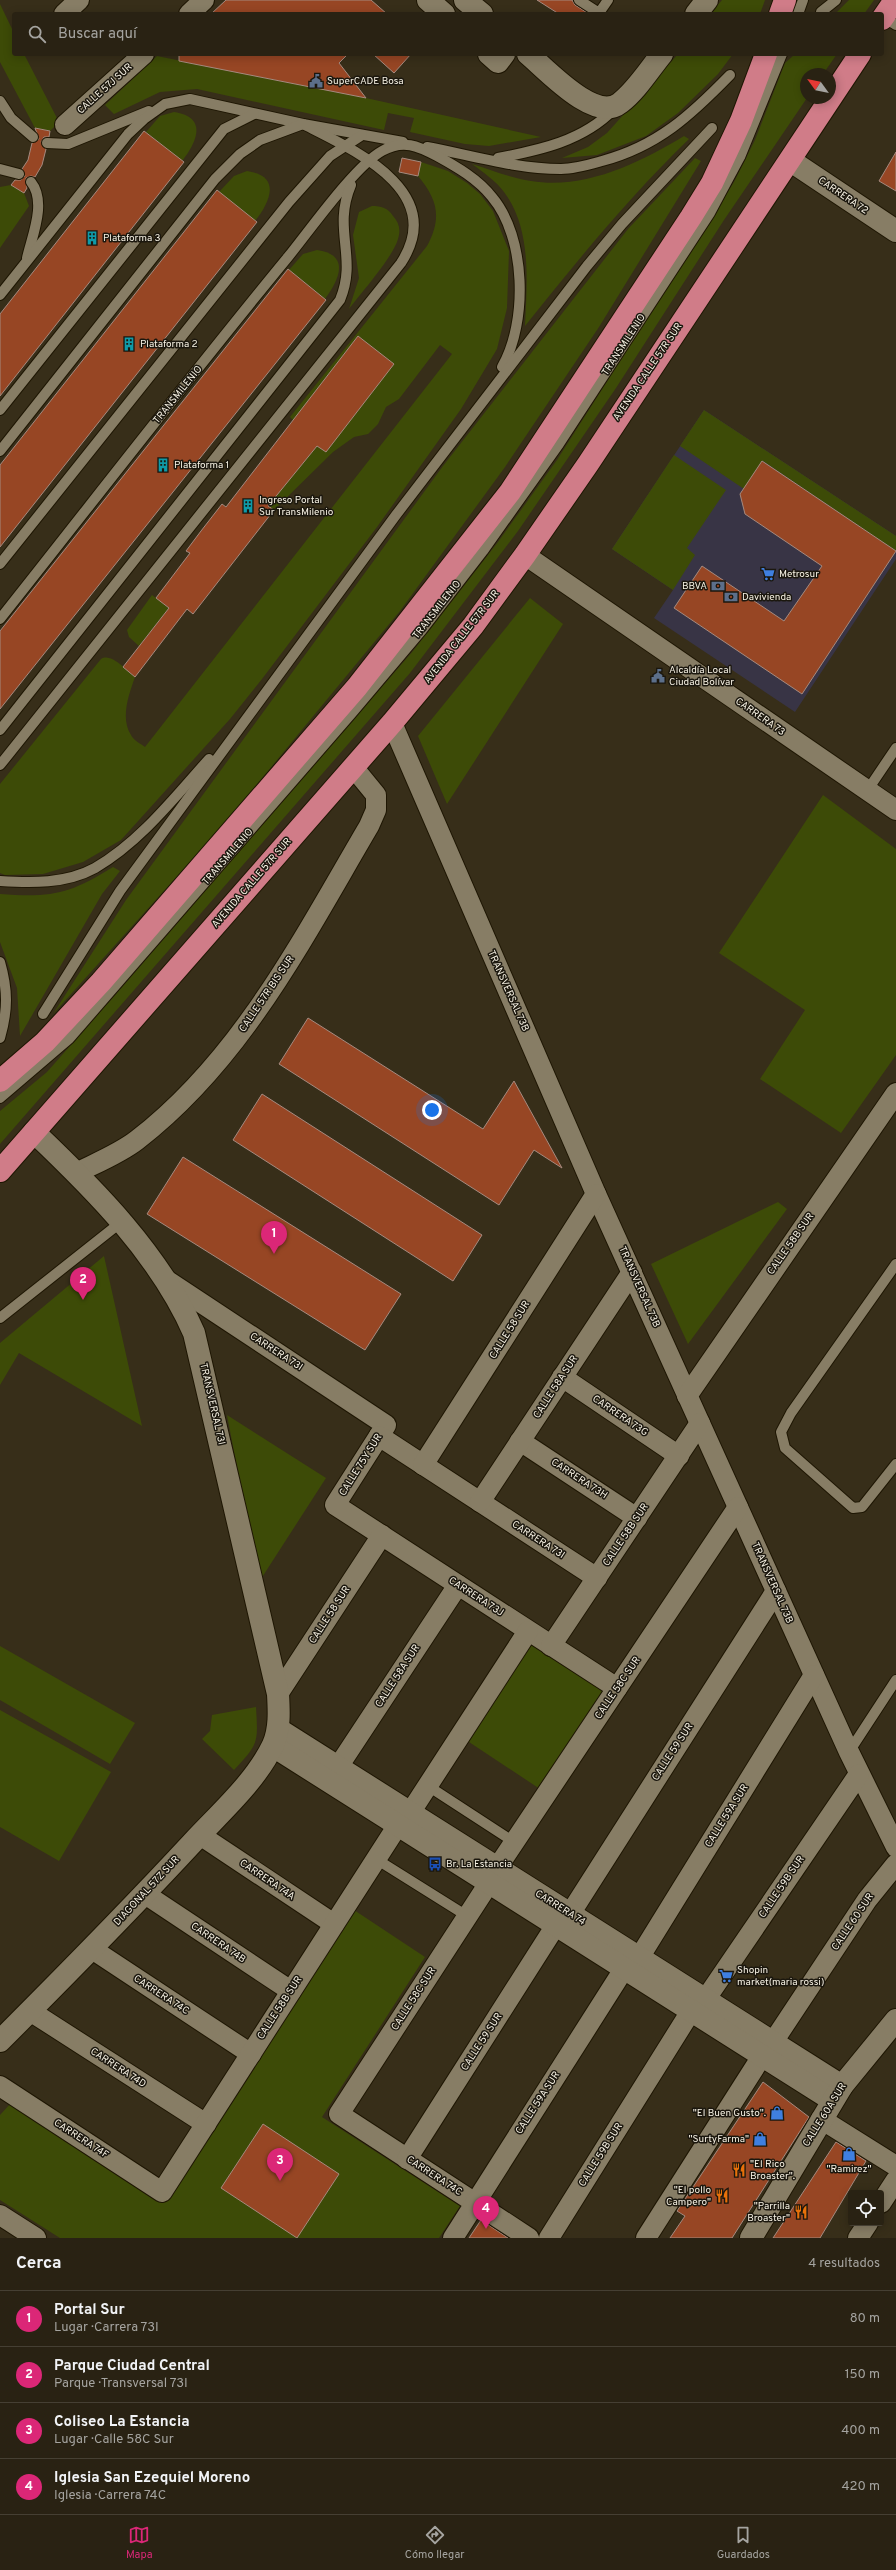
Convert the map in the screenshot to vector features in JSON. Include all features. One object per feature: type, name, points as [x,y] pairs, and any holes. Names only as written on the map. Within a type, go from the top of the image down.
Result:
[{"type":"highway","points":[[781,12],[785,0]]},
{"type":"highway","points":[[0,1080],[45,1042],[101,982],[357,687],[478,535],[510,492],[691,217],[728,151],[765,56]]},
{"type":"highway","name":"AVENIDA CALLE 57R SUR","points":[[0,1171],[438,669],[525,555],[791,161],[859,56]]},
{"type":"street","points":[[66,12],[79,0]]},
{"type":"street","points":[[191,12],[204,0]]},
{"type":"street","points":[[428,0],[442,12]]},
{"type":"street","points":[[698,12],[707,0]]},
{"type":"street","name":"CALLE 57J SUR","points":[[65,125],[142,56]]},
{"type":"street","points":[[491,56],[498,62],[502,56]]},
{"type":"street","points":[[530,56],[588,103],[606,108],[620,104],[660,56]]},
{"type":"street","name":"CARRERA 72","points":[[791,161],[896,231]]},
{"type":"street","name":"CARRERA 73","points":[[525,555],[896,810]]},
{"type":"street","name":"TRANSVERSAL 73B","points":[[392,723],[596,1194],[859,1774],[896,1847]]},
{"type":"street","name":"CALLE 57R BIS SUR","points":[[76,1173],[136,1141],[182,1099],[236,1039],[281,975],[369,826],[376,810],[376,795],[353,768]]},
{"type":"street","name":"CALLE 58B SUR","points":[[687,1396],[896,1093]]},
{"type":"street","name":"TRANSVERSAL 73I","points":[[34,1132],[76,1173],[120,1223],[165,1279],[187,1316],[200,1353],[278,1694],[275,1738]]},
{"type":"street","name":"CALLE 58 SUR","points":[[423,1466],[596,1194]]},
{"type":"street","name":"CALLE 58A SUR","points":[[480,1502],[632,1272]]},
{"type":"street","name":"CARRERA 73I","points":[[165,1279],[382,1431],[423,1466],[597,1578]]},
{"type":"street","name":"CARRERA 73G","points":[[562,1377],[678,1456]]},
{"type":"street","name":"CALLE 58B SUR","points":[[551,1646],[700,1423]]},
{"type":"street","name":"CALLE 75Y SUR","points":[[335,1505],[382,1431]]},
{"type":"street","name":"CARRERA 73H","points":[[520,1441],[637,1518]]},
{"type":"street","name":"CARRERA 73J","points":[[335,1505],[617,1688]]},
{"type":"street","name":"CALLE 58C SUR","points":[[339,2114],[514,1842],[738,1507]]},
{"type":"street","name":"CALLE 58 SUR","points":[[278,1694],[382,1536]]},
{"type":"street","name":"CALLE 58A SUR","points":[[338,1767],[458,1584]]},
{"type":"street","name":"CALLE 59 SUR","points":[[407,2159],[776,1591]]},
{"type":"street","name":"CALLE 58B SUR","points":[[162,2192],[376,1858],[428,1786],[528,1631]]},
{"type":"street","name":"CALLE 59A SUR","points":[[453,2238],[632,1963],[814,1675]]},
{"type":"street","name":"CARRERA 74","points":[[275,1738],[338,1767],[404,1819]]},
{"type":"street","name":"CARRERA 74","points":[[275,1738],[837,2093]]},
{"type":"street","name":"DIAGONAL 57Z SUR","points":[[0,2041],[92,1949],[200,1835],[254,1774],[275,1738]]},
{"type":"street","name":"CALLE 59B SUR","points":[[549,2238],[698,2006],[859,1774]]},
{"type":"street","name":"CARRERA 74A","points":[[200,1835],[334,1924]]},
{"type":"street","name":"CALLE 60 SUR","points":[[646,2238],[767,2049],[867,1900],[896,1864]]},
{"type":"street","name":"CARRERA 74B","points":[[145,1894],[291,1991]]},
{"type":"street","name":"CARRERA 74C","points":[[92,1949],[251,2054]]},
{"type":"street","name":"CARRERA 74D","points":[[30,2011],[206,2124]]},
{"type":"street","name":"CALLE 60A SUR","points":[[751,2238],[837,2093],[896,2020]]},
{"type":"street","name":"CARRERA 74F","points":[[0,2087],[162,2192]]},
{"type":"street","name":"CARRERA 74C","points":[[339,2114],[529,2238]]},
{"type":"street","points":[[821,2119],[896,2166]]},
{"type":"street","points":[[884,2198],[896,2180]]},
{"type":"street","points":[[0,2215],[36,2238]]},
{"type":"street","points":[[858,2238],[866,2226]]},
{"type":"lane","points":[[579,0],[597,12]]},
{"type":"lane","points":[[600,12],[608,0]]},
{"type":"lane","points":[[799,12],[803,0]]},
{"type":"lane","points":[[832,0],[821,12],[836,0]]},
{"type":"lane","name":"TRANSMILENIO","points":[[0,1098],[69,1039],[352,713],[422,630],[483,551],[559,444],[714,206],[740,157],[781,56]]},
{"type":"lane","name":"TRANSMILENIO","points":[[47,142],[68,144],[78,141],[165,104],[190,99],[303,124],[490,159],[561,169],[580,168],[631,152],[664,135],[684,120],[730,74]]},
{"type":"lane","points":[[0,101],[10,118],[33,137]]},
{"type":"lane","name":"TRANSMILENIO","points":[[0,295],[128,134],[144,119],[165,104]]},
{"type":"lane","name":"TRANSMILENIO","points":[[490,159],[530,152],[578,136],[606,118],[620,104]]},
{"type":"lane","points":[[0,410],[224,129],[254,114]]},
{"type":"lane","points":[[0,451],[215,179],[240,154],[260,140],[303,124]]},
{"type":"lane","name":"TRANSMILENIO","points":[[0,765],[405,256],[414,234],[412,209],[400,188],[368,161],[345,145],[303,124]]},
{"type":"lane","name":"TRANSMILENIO","points":[[43,1014],[120,891],[529,339],[607,242],[712,128]]},
{"type":"lane","points":[[0,564],[277,217],[325,161],[345,145],[362,135]]},
{"type":"lane","name":"TRANSMILENIO","points":[[0,618],[358,172],[368,161],[384,149],[407,143],[452,164],[484,188],[500,208],[511,230],[516,247],[519,299],[514,339],[504,363],[478,408]]},
{"type":"lane","points":[[0,169],[19,174]]},
{"type":"lane","name":"TRANSMILENIO","points":[[0,730],[338,304],[345,288],[348,274],[342,216],[347,194],[358,172]]},
{"type":"lane","name":"TRANSMILENIO","points":[[27,261],[37,218],[38,200],[31,182]]},
{"type":"lane","name":"TRANSMILENIO","points":[[0,881],[29,883],[59,880],[94,868],[118,852],[149,823],[246,720]]},
{"type":"lane","points":[[868,791],[896,748]]},
{"type":"lane","points":[[0,962],[8,999],[6,1016],[0,1038]]},
{"type":"lane","points":[[0,1318],[120,1223]]},
{"type":"lane","points":[[896,1264],[791,1413],[781,1432],[785,1448],[853,1508],[862,1507],[896,1464]]},
{"type":"lane","points":[[849,1752],[896,1680]]},
{"type":"lane","points":[[428,1786],[514,1842]]},
{"type":"lane","points":[[376,1858],[467,1916]]},
{"type":"shaded area","name":"Metrosur","points":[[704,410],[896,536],[896,559],[795,712],[654,618],[673,590],[612,549]]},
{"type":"green space","points":[[722,0],[765,0],[761,12],[712,12]]},
{"type":"green space","points":[[849,0],[874,0],[865,12],[837,12]]},
{"type":"green space","points":[[0,4],[12,29],[12,56],[25,56],[59,122],[50,131],[35,128],[0,62]]},
{"type":"green space","points":[[157,56],[366,98],[541,137],[489,146],[465,144],[410,132],[414,118],[388,113],[384,130],[197,89],[160,92],[114,114],[105,105]]},
{"type":"green space","points":[[676,56],[732,56],[718,74],[678,113],[646,136],[597,155],[562,158],[588,147],[607,133]]},
{"type":"green space","points":[[793,56],[836,56],[827,68],[800,68],[800,104],[803,104],[724,220],[616,388],[518,531],[410,673],[0,1144],[0,1111],[47,1072],[123,986],[413,651],[498,542],[557,460],[734,182],[755,140],[785,63]]},
{"type":"green space","points":[[174,112],[192,119],[196,131],[192,146],[182,161],[146,132],[160,116]]},
{"type":"green space","points":[[684,136],[689,139],[624,207],[525,326],[527,274],[526,257],[519,222],[513,207],[501,188],[472,164],[523,180],[551,183],[571,182],[611,172],[649,156]]},
{"type":"green space","points":[[695,158],[701,161],[599,327],[505,467],[400,611],[225,823],[53,1014],[126,900],[443,466],[628,229]]},
{"type":"green space","points":[[421,162],[448,171],[467,183],[480,194],[493,211],[509,251],[507,308],[497,349],[461,409],[377,527],[262,679],[230,719],[121,840],[83,862],[43,874],[5,875],[0,873],[0,784],[101,659],[109,658],[114,660],[135,677],[130,691],[126,721],[132,737],[145,747],[452,354],[440,345],[399,399],[386,407],[378,424],[368,434],[354,437],[333,452],[274,510],[268,506],[317,446],[290,417],[427,246],[432,236],[435,227],[436,210],[430,193],[418,176]]},
{"type":"green space","points":[[247,171],[265,178],[269,184],[270,191],[265,206],[255,221],[219,192],[234,176]]},
{"type":"green space","points":[[11,185],[24,193],[29,206],[0,248],[0,187]]},
{"type":"green space","points":[[372,206],[384,208],[391,213],[398,224],[399,235],[395,247],[390,255],[349,309],[359,278],[353,235],[359,212]]},
{"type":"green space","points":[[317,250],[335,257],[339,269],[338,276],[325,299],[289,270],[303,254]]},
{"type":"green space","points":[[704,410],[896,536],[896,551],[763,461],[744,489],[680,446]]},
{"type":"green space","points":[[674,455],[726,490],[687,548],[695,555],[673,590],[612,549]]},
{"type":"green space","points":[[152,595],[169,608],[139,646],[129,637],[127,630]]},
{"type":"green space","points":[[530,598],[563,624],[447,804],[418,736]]},
{"type":"green space","points":[[823,795],[896,849],[896,1055],[841,1133],[760,1079],[805,1010],[719,953]]},
{"type":"green space","points":[[113,867],[120,871],[102,894],[20,1036],[17,988],[0,942],[0,894],[33,895],[60,892],[84,883]]},
{"type":"green space","points":[[778,1202],[787,1209],[688,1344],[651,1264]]},
{"type":"green space","points":[[104,1256],[142,1426],[19,1353],[0,1385],[0,1343]]},
{"type":"green space","points":[[227,1415],[326,1478],[259,1582]]},
{"type":"green space","points":[[532,1640],[606,1689],[540,1789],[466,1740]]},
{"type":"green space","points":[[0,1646],[135,1723],[110,1764],[0,1700]]},
{"type":"green space","points":[[256,1707],[257,1736],[255,1742],[248,1754],[234,1770],[202,1739],[210,1731],[212,1715]]},
{"type":"green space","points":[[0,1710],[111,1772],[59,1861],[0,1827]]},
{"type":"green space","points":[[354,1910],[425,1957],[322,2117],[460,2206],[439,2238],[60,2238],[0,2200],[0,2115],[11,2103],[162,2202]]},
{"type":"building","points":[[226,0],[371,0],[385,12],[213,12]]},
{"type":"building","points":[[537,0],[572,0],[575,5],[586,12],[556,12]]},
{"type":"building","name":"SuperCADE Bosa","points":[[179,56],[346,56],[339,63],[366,98],[179,61]]},
{"type":"building","name":"SuperCADE Bosa","points":[[375,56],[409,56],[394,73]]},
{"type":"building","points":[[35,128],[50,131],[49,137],[44,137],[41,142],[46,149],[42,165],[35,177],[31,176],[26,178],[27,188],[24,193],[11,185],[15,180],[21,180],[25,176],[22,169],[28,160],[32,143],[39,139]]},
{"type":"building","name":"Plataforma 3","points":[[144,131],[184,162],[0,396],[0,314]]},
{"type":"building","points":[[896,152],[896,191],[879,181]]},
{"type":"building","points":[[402,158],[421,162],[418,176],[399,172]]},
{"type":"building","name":"Plataforma 2","points":[[217,190],[257,222],[0,547],[0,465]]},
{"type":"building","name":"Plataforma 1","points":[[288,269],[326,300],[0,709],[0,631]]},
{"type":"building","name":"Ingreso Portal Sur TransMilenio","points":[[358,336],[394,364],[326,452],[317,446],[268,506],[274,510],[193,614],[187,609],[135,677],[123,667],[169,608],[156,598],[190,553],[186,551],[222,504],[226,507]]},
{"type":"building","points":[[762,461],[896,551],[802,694],[674,608],[702,566],[784,621],[822,566],[745,514],[740,494]]},
{"type":"building","points":[[308,1018],[483,1129],[514,1081],[562,1168],[534,1150],[499,1205],[279,1064]]},
{"type":"building","points":[[262,1094],[482,1235],[453,1281],[233,1140]]},
{"type":"building","points":[[183,1157],[401,1294],[365,1350],[147,1214]]},
{"type":"building","points":[[763,2082],[809,2117],[732,2238],[670,2238],[685,2216],[677,2211]]},
{"type":"building","points":[[263,2124],[339,2174],[297,2238],[221,2188]]},
{"type":"building","points":[[836,2142],[866,2161],[820,2238],[773,2238]]},
{"type":"building","points":[[481,2220],[508,2238],[469,2238]]},
{"type":"place","name":"SuperCADE Bosa","points":[[316,81]]},
{"type":"place","name":"Plataforma 3","points":[[92,238]]},
{"type":"place","name":"Plataforma 2","points":[[129,344]]},
{"type":"place","name":"Plataforma 1","points":[[163,465]]},
{"type":"place","name":"Ingreso Portal Sur TransMilenio","points":[[248,506]]},
{"type":"place","name":"Metrosur","points":[[768,574]]},
{"type":"place","name":"BBVA","points":[[718,586]]},
{"type":"place","name":"Davivienda","points":[[731,597]]},
{"type":"place","name":"Alcaldía Local Ciudad Bolívar","points":[[658,676]]},
{"type":"place","name":"Portal Sur","points":[[274,1254]]},
{"type":"place","name":"Parque Ciudad Central","points":[[83,1300]]},
{"type":"place","name":"Br. La Estancia","points":[[435,1864]]},
{"type":"place","name":"Shopin market(maria rossi)","points":[[726,1976]]},
{"type":"place","name":"\"El Buen Gusto\".","points":[[777,2113]]},
{"type":"place","name":"\"SurtyFarma\"","points":[[760,2139]]},
{"type":"place","name":"\"Ramirez\"","points":[[849,2154]]},
{"type":"place","name":"\"El Rico Broaster\".","points":[[739,2170]]},
{"type":"place","name":"Coliseo La Estancia","points":[[280,2181]]},
{"type":"place","name":"\"El pollo Campero\"","points":[[722,2196]]},
{"type":"place","name":"\"Parrilla Broaster\"","points":[[801,2212]]},
{"type":"place","name":"Iglesia San Ezequiel Moreno","points":[[486,2229]]}]
